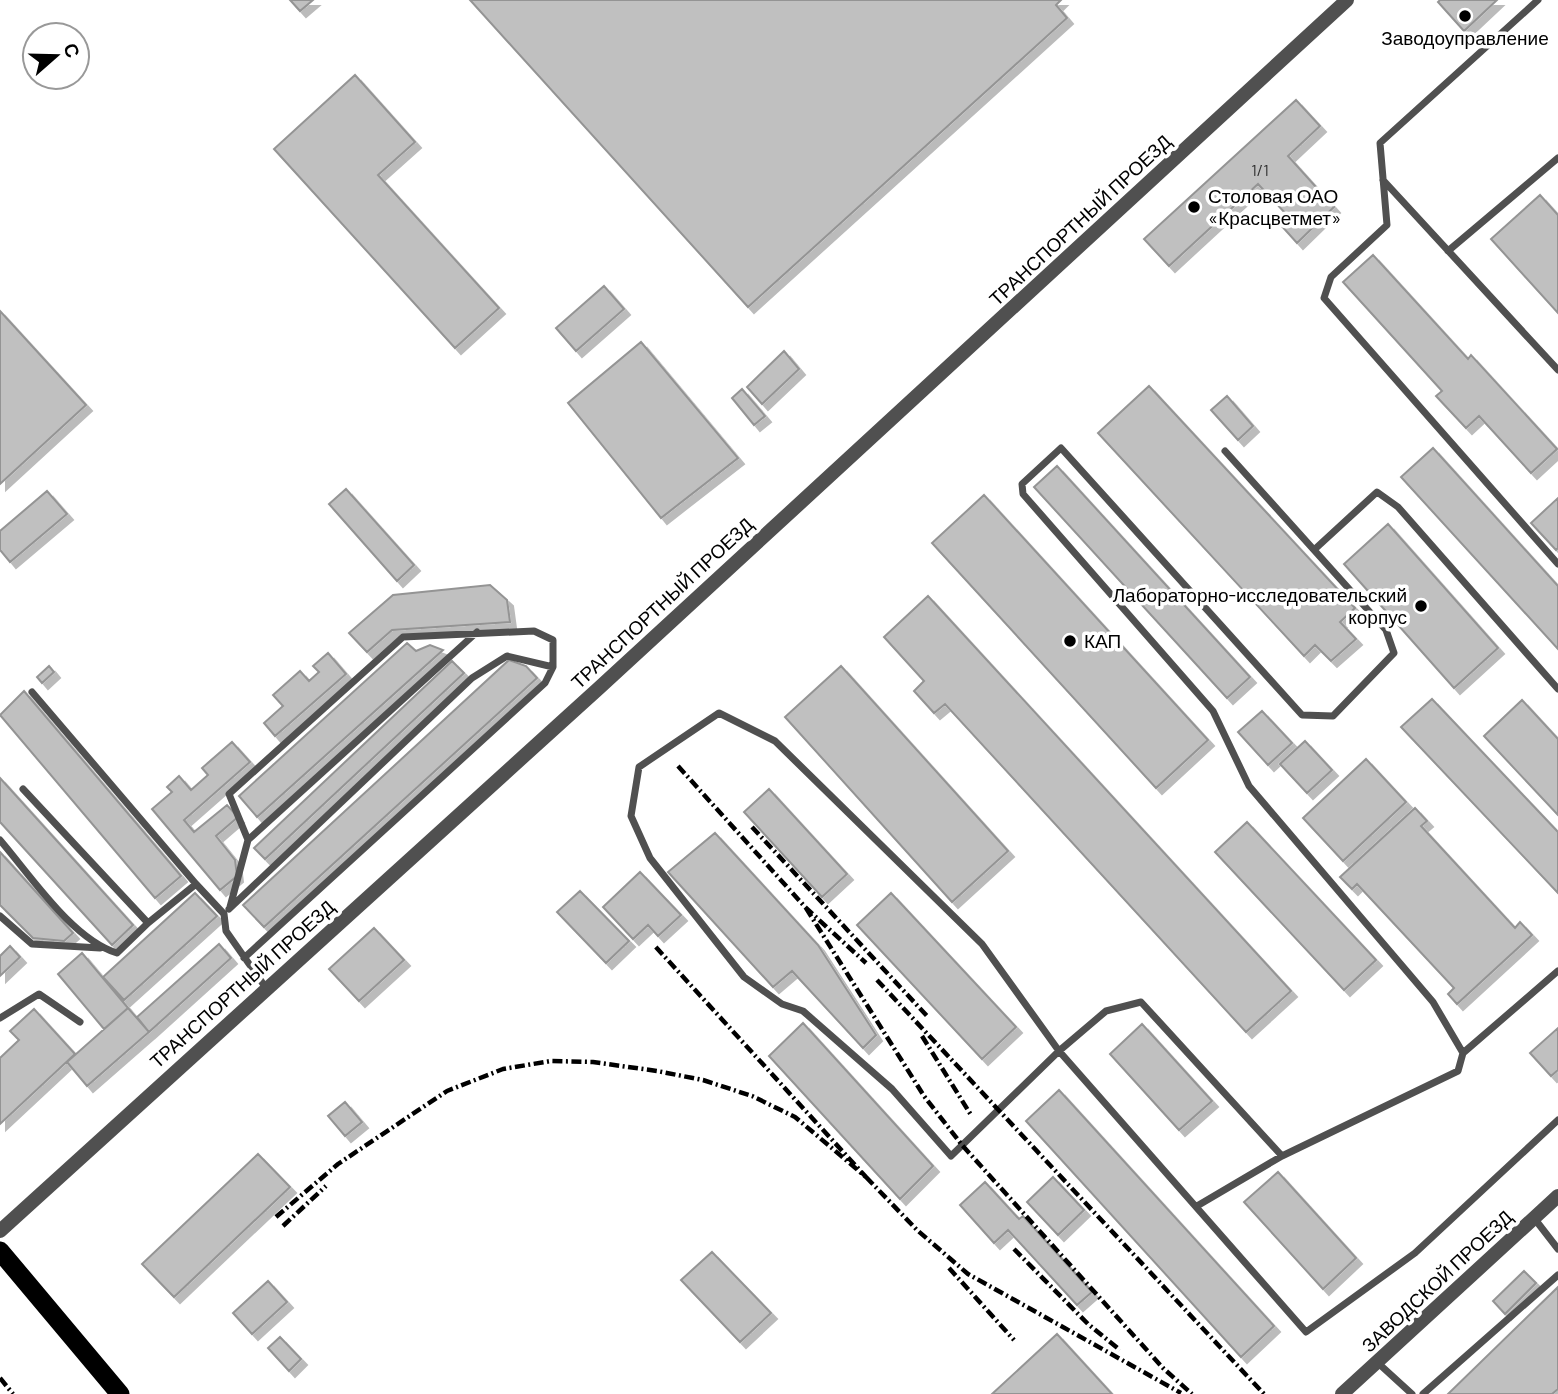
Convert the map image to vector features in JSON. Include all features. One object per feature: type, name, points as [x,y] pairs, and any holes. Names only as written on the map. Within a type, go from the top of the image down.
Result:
[{"type":"highway","points":[[0,1251],[120,1394]]},
{"type":"street","name":"ТРАНСПОРТНЫЙ ПРОЕЗД","points":[[0,1231],[599,688],[1347,0]]},
{"type":"street","name":"ЗАВОДСКОЙ ПРОЕЗД","points":[[1343,1394],[1558,1196]]},
{"type":"lane","points":[[1538,0],[1380,143],[1387,225],[1331,277],[1324,298],[1558,564]]},
{"type":"lane","points":[[1448,251],[1558,158]]},
{"type":"lane","points":[[1383,180],[1558,370]]},
{"type":"lane","points":[[1225,451],[1386,630],[1394,653],[1332,716],[1302,715],[1061,448],[1022,484],[1023,494],[1213,710],[1249,786],[1433,1002],[1463,1053]]},
{"type":"lane","points":[[1315,549],[1377,492],[1398,507],[1558,689]]},
{"type":"lane","points":[[244,958],[545,683],[553,667],[553,640],[534,631],[402,637],[229,794],[248,841]]},
{"type":"lane","points":[[266,988],[226,931],[227,912],[248,841],[477,632]]},
{"type":"lane","points":[[227,912],[472,678],[507,656],[553,667]]},
{"type":"lane","points":[[32,692],[196,884],[227,912]]},
{"type":"lane","points":[[1282,1156],[1141,1002],[1106,1011],[1059,1051],[951,1156],[892,1089],[803,1010],[782,1004],[744,976],[650,858],[631,816],[639,766],[719,713],[775,741],[982,944],[1059,1051],[1306,1332],[1415,1253],[1558,1120]]},
{"type":"lane","points":[[23,789],[149,923]]},
{"type":"lane","points":[[0,840],[73,925],[100,948]]},
{"type":"lane","points":[[0,916],[32,944],[100,948],[117,953],[196,884]]},
{"type":"lane","points":[[1197,1206],[1282,1156],[1458,1071],[1463,1053],[1558,971]]},
{"type":"lane","points":[[0,1018],[39,994],[80,1022]]},
{"type":"lane","points":[[1534,1219],[1558,1249]]},
{"type":"lane","points":[[1423,1394],[1558,1275]]},
{"type":"lane","points":[[1378,1363],[1412,1394]]},
{"type":"building","points":[[290,0],[313,0],[300,11]]},
{"type":"building","points":[[470,0],[1061,0],[1056,5],[1067,18],[748,307]]},
{"type":"building","name":"Заводоуправление","points":[[1497,0],[1464,31],[1438,2]]},
{"type":"building","points":[[355,75],[415,142],[378,175],[499,308],[455,348],[274,149]]},
{"type":"building","points":[[1296,100],[1320,126],[1288,156],[1334,207],[1297,243],[1279,223],[1287,215],[1258,184],[1169,266],[1144,239]]},
{"type":"building","points":[[1540,195],[1558,215],[1558,313],[1491,239]]},
{"type":"building","points":[[1373,255],[1468,359],[1471,355],[1557,449],[1531,473],[1479,416],[1466,428],[1436,396],[1442,391],[1343,282]]},
{"type":"building","points":[[604,286],[624,309],[576,351],[556,328]]},
{"type":"building","points":[[0,311],[86,405],[0,484]]},
{"type":"building","points":[[641,342],[738,458],[661,518],[568,403]]},
{"type":"building","points":[[784,351],[799,369],[762,404],[747,387]]},
{"type":"building","points":[[1149,386],[1355,608],[1340,622],[1356,639],[1331,661],[1315,645],[1304,656],[1098,433]]},
{"type":"building","points":[[742,389],[765,416],[754,425],[732,398]]},
{"type":"building","points":[[1227,396],[1253,426],[1238,440],[1211,410]]},
{"type":"building","points":[[1433,448],[1558,586],[1558,649],[1401,477]]},
{"type":"building","points":[[1057,466],[1250,677],[1227,698],[1034,487]]},
{"type":"building","points":[[346,489],[414,565],[397,581],[329,504]]},
{"type":"building","points":[[47,491],[67,514],[10,562],[0,550],[0,531]]},
{"type":"building","name":"КАП","points":[[984,495],[1208,740],[1156,788],[932,543]]},
{"type":"building","points":[[1558,498],[1558,548],[1556,550],[1531,523]]},
{"type":"building","name":"Лабораторно-исследовательский корпус","points":[[1388,524],[1498,648],[1454,688],[1344,564]]},
{"type":"building","points":[[490,585],[507,600],[510,622],[392,630],[367,652],[349,633],[393,595]]},
{"type":"building","points":[[928,596],[1291,991],[1246,1032],[945,704],[934,713],[914,691],[924,681],[884,637]]},
{"type":"building","points":[[407,643],[416,651],[430,645],[443,650],[257,817],[239,796]]},
{"type":"building","points":[[328,653],[346,674],[275,736],[264,723],[283,706],[273,695],[300,671],[309,681],[319,672],[313,666]]},
{"type":"building","points":[[509,660],[526,666],[537,678],[264,927],[243,905]]},
{"type":"building","points":[[452,661],[464,673],[265,859],[254,848]]},
{"type":"building","points":[[49,666],[54,672],[42,683],[37,677]]},
{"type":"building","points":[[841,666],[1008,851],[952,902],[785,717]]},
{"type":"building","points":[[24,691],[181,876],[155,898],[0,715]]},
{"type":"building","points":[[1432,699],[1558,832],[1558,893],[1401,727]]},
{"type":"building","points":[[1522,700],[1558,739],[1558,815],[1484,736]]},
{"type":"building","points":[[1262,711],[1292,743],[1268,765],[1238,732]]},
{"type":"building","points":[[1305,741],[1332,770],[1307,793],[1280,764]]},
{"type":"building","points":[[232,742],[250,762],[184,820],[194,832],[227,805],[238,817],[216,836],[235,860],[237,876],[220,890],[152,809],[172,792],[167,787],[179,776],[191,790],[208,775],[202,768]]},
{"type":"building","points":[[1366,759],[1406,802],[1343,861],[1303,818]]},
{"type":"building","points":[[0,778],[133,925],[112,945],[0,822]]},
{"type":"building","points":[[769,789],[847,874],[822,897],[744,812]]},
{"type":"building","points":[[1415,808],[1427,821],[1421,826],[1515,928],[1520,922],[1532,935],[1457,1004],[1448,994],[1454,988],[1357,884],[1352,889],[1340,877]]},
{"type":"building","points":[[1247,822],[1376,960],[1344,990],[1215,852]]},
{"type":"building","points":[[715,833],[818,945],[876,1035],[863,1048],[792,971],[773,987],[668,872]]},
{"type":"building","points":[[0,852],[73,933],[64,941],[33,938],[0,905]]},
{"type":"building","points":[[640,872],[681,915],[658,936],[648,925],[633,939],[603,907]]},
{"type":"building","points":[[580,891],[629,941],[606,963],[557,912]]},
{"type":"building","points":[[195,893],[217,916],[124,1000],[103,977]]},
{"type":"building","points":[[891,893],[1016,1027],[982,1059],[857,925]]},
{"type":"building","points":[[374,928],[404,960],[359,1001],[329,969]]},
{"type":"building","points":[[219,944],[231,958],[149,1032],[137,1017]]},
{"type":"building","points":[[10,946],[20,957],[0,976],[0,956]]},
{"type":"building","points":[[82,953],[128,1008],[104,1029],[58,974]]},
{"type":"building","points":[[128,1008],[149,1032],[87,1086],[67,1062]]},
{"type":"building","points":[[34,1009],[75,1054],[0,1124],[0,1058],[19,1040],[10,1031]]},
{"type":"building","points":[[803,1023],[933,1166],[900,1199],[769,1056]]},
{"type":"building","points":[[1142,1024],[1212,1101],[1179,1130],[1110,1054]]},
{"type":"building","points":[[1558,1028],[1558,1070],[1551,1076],[1530,1053]]},
{"type":"building","points":[[1059,1090],[1274,1326],[1241,1357],[1026,1121]]},
{"type":"building","points":[[345,1102],[362,1122],[345,1136],[328,1116]]},
{"type":"building","points":[[258,1154],[290,1187],[174,1297],[142,1264]]},
{"type":"building","points":[[1278,1172],[1356,1258],[1323,1289],[1244,1202]]},
{"type":"building","points":[[1053,1177],[1084,1210],[1058,1235],[1027,1202]]},
{"type":"building","points":[[985,1182],[1019,1219],[1023,1216],[1092,1292],[1077,1305],[1008,1230],[994,1243],[960,1205]]},
{"type":"building","points":[[712,1252],[771,1313],[740,1342],[681,1280]]},
{"type":"building","points":[[1524,1271],[1536,1283],[1505,1314],[1493,1301]]},
{"type":"building","points":[[268,1281],[287,1302],[252,1334],[233,1313]]},
{"type":"building","points":[[1558,1287],[1558,1389],[1552,1394],[1448,1394]]},
{"type":"building","points":[[1057,1334],[1112,1394],[992,1394]]},
{"type":"building","points":[[280,1337],[301,1359],[289,1371],[268,1348]]},
{"type":"railway","points":[[678,766],[806,908],[866,963]]},
{"type":"railway","points":[[752,827],[927,1016]]},
{"type":"railway","points":[[806,908],[924,1096],[962,1145],[1163,1368],[1192,1394]]},
{"type":"railway","points":[[276,1217],[338,1164],[447,1091],[503,1069],[551,1061],[593,1062],[657,1071],[703,1080],[752,1096],[795,1117],[866,1177],[654,945]]},
{"type":"railway","points":[[877,980],[1264,1394]]},
{"type":"railway","points":[[922,1036],[971,1115]]},
{"type":"railway","points":[[866,1177],[917,1230],[968,1274],[1181,1393]]},
{"type":"railway","points":[[283,1226],[326,1186]]},
{"type":"railway","points":[[1014,1249],[1088,1324],[1120,1350]]},
{"type":"railway","points":[[949,1268],[1014,1340]]},
{"type":"railway","points":[[0,1378],[13,1394]]},
{"type":"place","name":"Заводоуправление","points":[[1465,16]]},
{"type":"place","name":"Столовая ОАО «Красцветмет»","points":[[1194,207]]},
{"type":"place","name":"Лабораторно-исследовательский корпус","points":[[1421,606]]},
{"type":"place","name":"КАП","points":[[1070,641]]}]
